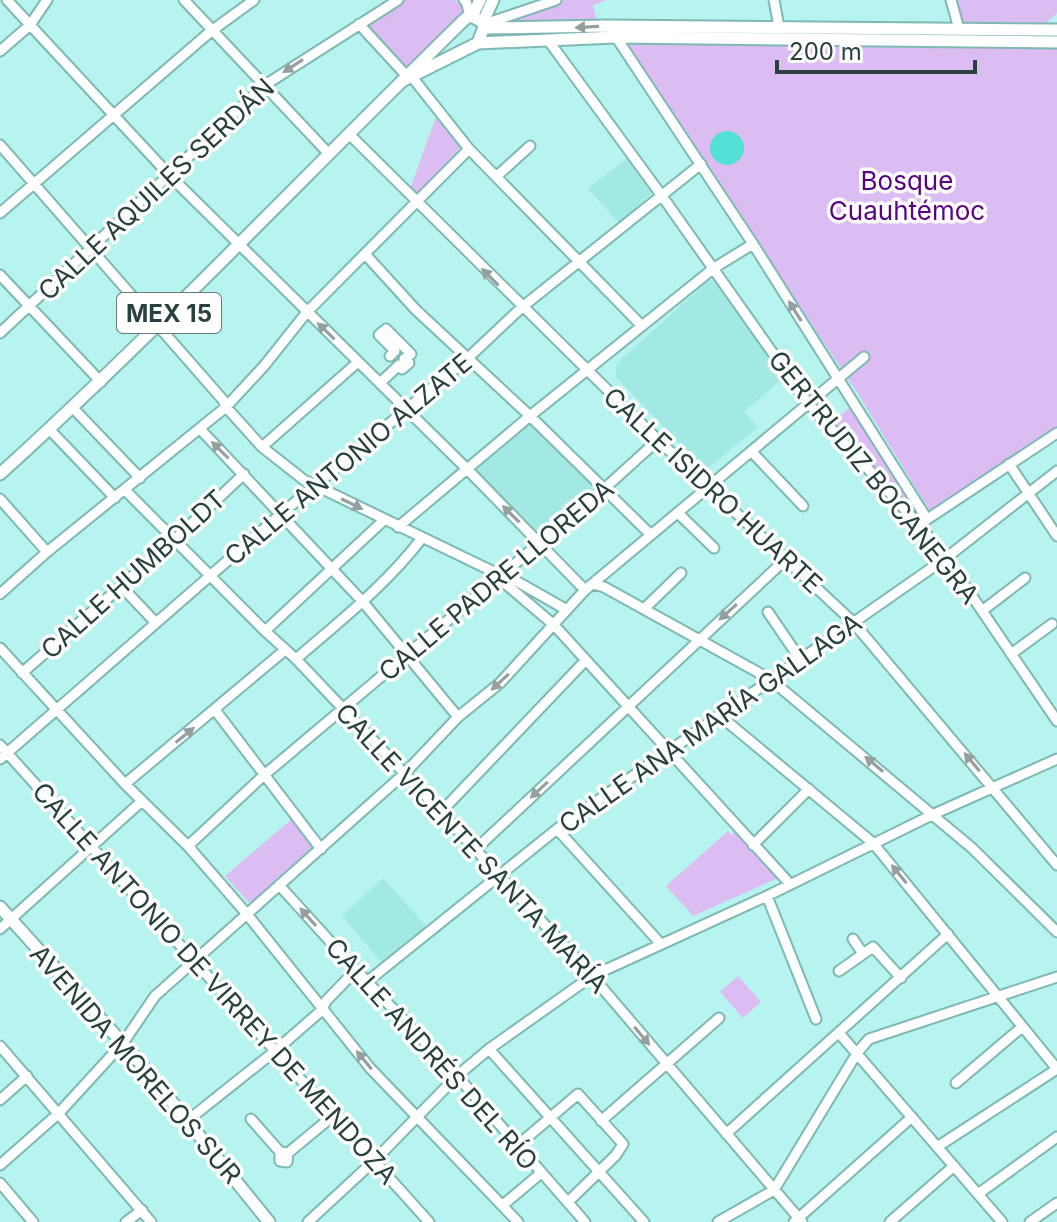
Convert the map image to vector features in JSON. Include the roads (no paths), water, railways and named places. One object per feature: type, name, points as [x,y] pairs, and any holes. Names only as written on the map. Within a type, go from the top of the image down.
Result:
[{"type":"main road","points":[[478,43],[480,0]]},
{"type":"main road","points":[[479,21],[493,0]]},
{"type":"main road","points":[[479,21],[607,26],[1052,30],[1057,18]]},
{"type":"main road","name":"MEX 15","points":[[0,474],[101,382],[408,77],[479,21]]},
{"type":"main road","name":"MEX 15","points":[[408,77],[478,43],[616,37],[1057,42]]},
{"type":"main road","name":"AVENIDA MORELOS SUR","points":[[0,907],[123,1043],[269,1222]]},
{"type":"street","points":[[7,0],[238,244],[588,587]]},
{"type":"street","points":[[0,51],[30,25],[47,0]]},
{"type":"street","points":[[184,0],[329,154]]},
{"type":"street","points":[[0,213],[114,113],[254,0]]},
{"type":"street","name":"CALLE AQUILES SERDÁN","points":[[0,333],[263,87],[398,0]]},
{"type":"street","points":[[464,0],[479,21],[556,0]]},
{"type":"street","points":[[774,0],[779,27]]},
{"type":"street","points":[[951,0],[959,29]]},
{"type":"street","points":[[359,24],[469,149],[642,326]]},
{"type":"street","points":[[616,37],[753,244],[923,522],[1057,433]]},
{"type":"street","name":"GERTRUDIZ BOCANEGRA","points":[[548,40],[808,403],[923,522],[1057,721]]},
{"type":"street","name":"CALLE ISIDRO HUARTE","points":[[349,134],[586,371],[853,622],[1057,865]]},
{"type":"street","points":[[0,145],[158,324],[226,407],[288,470],[567,610]]},
{"type":"street","points":[[497,176],[530,146]]},
{"type":"street","points":[[0,594],[226,407],[307,312],[469,149]]},
{"type":"street","name":"CALLE ANTONIO ALZATE","points":[[2,752],[56,711],[281,514],[468,358],[521,308],[701,164]]},
{"type":"street","points":[[398,527],[714,268],[753,244]]},
{"type":"street","points":[[365,254],[416,310],[651,535]]},
{"type":"street","points":[[0,275],[101,382]]},
{"type":"street","points":[[380,383],[399,365],[402,369],[409,363],[404,359],[411,354],[386,329],[379,335],[395,351],[390,356]]},
{"type":"street","points":[[0,1165],[59,1113],[123,1043],[155,996],[405,773],[458,717],[500,683],[588,587],[864,357]]},
{"type":"street","points":[[262,447],[358,362]]},
{"type":"street","points":[[73,408],[140,478]]},
{"type":"street","points":[[49,429],[115,498]]},
{"type":"street","points":[[200,429],[363,602],[458,717]]},
{"type":"street","name":"CALLE PADRE LLOREDA","points":[[188,846],[263,776],[408,656],[497,574],[540,543],[658,440]]},
{"type":"street","points":[[751,451],[803,506]]},
{"type":"street","points":[[1009,464],[1057,536]]},
{"type":"street","name":"CALLE ANA MARÍA GALLAGA","points":[[368,981],[557,829],[946,558],[1057,471]]},
{"type":"street","name":"CALLE HUMBOLDT","points":[[22,673],[122,587],[244,474]]},
{"type":"street","name":"CALLE VICENTE SANTA MARÍA","points":[[125,490],[296,659],[476,849],[592,976],[798,1221]]},
{"type":"street","points":[[0,499],[47,552]]},
{"type":"street","points":[[678,513],[714,548]]},
{"type":"street","points":[[265,631],[384,520]]},
{"type":"street","points":[[296,659],[363,602],[407,558],[422,538]]},
{"type":"street","points":[[476,849],[786,559]]},
{"type":"street","points":[[644,609],[681,573]]},
{"type":"street","points":[[497,574],[554,625],[790,884]]},
{"type":"street","points":[[982,611],[1025,578]]},
{"type":"street","points":[[588,587],[599,585],[770,679],[934,814],[1057,932]]},
{"type":"street","points":[[122,587],[156,623]]},
{"type":"street","points":[[768,612],[800,659]]},
{"type":"street","points":[[1011,654],[1052,624]]},
{"type":"street","points":[[0,648],[248,912],[370,1068],[518,1222]]},
{"type":"street","points":[[125,784],[285,650]]},
{"type":"street","points":[[441,812],[586,660]]},
{"type":"street","points":[[215,710],[321,849]]},
{"type":"street","points":[[719,715],[873,843],[1057,1069],[937,1147]]},
{"type":"street","name":"CALLE ANTONIO DE VIRREY DE MENDOZA","points":[[2,752],[92,846],[429,1222]]},
{"type":"street","points":[[308,1222],[375,1160],[457,1076],[489,1049],[592,976],[1057,759]]},
{"type":"street","points":[[753,845],[809,789]]},
{"type":"street","points":[[0,929],[142,801]]},
{"type":"street","points":[[557,829],[660,943]]},
{"type":"street","name":"CALLE ANDRÉS DEL RÍO","points":[[279,885],[457,1076],[585,1222]]},
{"type":"street","points":[[767,896],[816,1019]]},
{"type":"street","points":[[726,1134],[948,934]]},
{"type":"street","points":[[853,939],[863,954]]},
{"type":"street","points":[[839,971],[873,947],[901,978]]},
{"type":"street","points":[[187,1121],[322,1010],[326,1001],[356,970]]},
{"type":"street","points":[[718,1222],[774,1190],[857,1053],[874,1036],[1057,977]]},
{"type":"street","points":[[601,1121],[719,1018]]},
{"type":"street","points":[[956,1083],[1022,1027]]},
{"type":"street","points":[[839,1033],[1002,1222]]},
{"type":"street","points":[[0,1046],[151,1222]]},
{"type":"street","points":[[489,1049],[644,1222]]},
{"type":"street","points":[[0,1100],[27,1076]]},
{"type":"street","points":[[517,1146],[578,1094],[623,1144],[568,1202]]},
{"type":"street","points":[[251,1119],[284,1153],[334,1115]]},
{"type":"street","points":[[798,1221],[912,1117]]},
{"type":"street","points":[[978,1194],[1057,1137]]},
{"type":"street","points":[[895,1220],[954,1166]]},
{"type":"street","points":[[503,1205],[541,1173]]},
{"type":"street","points":[[0,1183],[33,1222]]},
{"type":"street","points":[[1030,1222],[1057,1203]]},
{"type":"street","points":[[126,1222],[142,1210]]},
{"type":"water","points":[[727,131],[739,136],[744,148],[739,160],[727,165],[715,160],[710,148],[715,136]]},
{"type":"waterway","points":[[978,35],[1057,36]]},
{"type":"park label","name":"Bosque Cuauhtémoc","points":[[907,195]]}]
